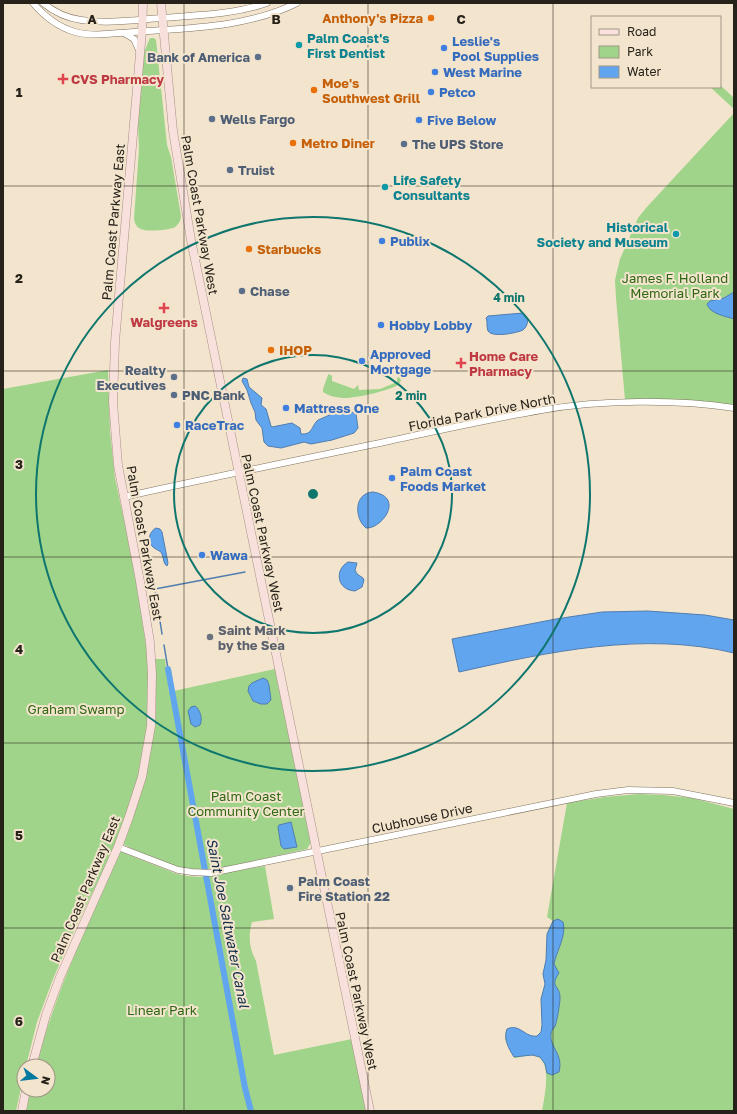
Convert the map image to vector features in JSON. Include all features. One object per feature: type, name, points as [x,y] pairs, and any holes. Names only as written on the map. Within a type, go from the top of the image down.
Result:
[{"type":"main road","name":"Palm Coast Parkway East","points":[[34,1058],[46,1015],[60,977],[118,847],[129,817],[142,777],[149,742],[152,698],[152,658],[148,628],[118,465],[114,423],[114,364],[139,50],[142,31],[143,3]]},
{"type":"main road","name":"Palm Coast Parkway West","points":[[161,3],[171,111],[184,202],[238,472],[370,1111]]},
{"type":"main road","points":[[22,1111],[24,1098]]},
{"type":"street","points":[[33,3],[52,21],[71,31],[85,34],[163,30],[242,22],[280,11],[297,3]]},
{"type":"street","points":[[43,3],[56,12],[80,20],[94,21],[230,12],[267,3]]},
{"type":"street","points":[[122,32],[134,39],[139,50]]},
{"type":"street","name":"Florida Park Drive North","points":[[124,497],[238,472],[548,409],[602,404],[637,403],[698,404],[734,408]]},
{"type":"street","name":"Clubhouse Drive","points":[[118,847],[178,870],[205,873],[223,871],[596,794],[628,790],[673,791],[734,804]]},
{"type":"green space","points":[[150,38],[154,38],[156,40],[167,145],[171,157],[181,219],[178,225],[169,229],[144,230],[136,225],[134,219],[139,149],[138,124],[143,58]]},
{"type":"green space","points":[[721,86],[734,98],[734,109],[711,88],[721,88]]},
{"type":"green space","name":"James F. Holland Memorial Park","points":[[734,113],[734,407],[625,400],[615,280],[620,259],[638,218]]},
{"type":"green space","name":"Graham Swamp","points":[[108,370],[110,431],[115,478],[133,562],[148,658],[149,709],[140,770],[116,844],[72,935],[53,979],[37,1022],[28,1058],[16,1058],[16,1098],[19,1098],[16,1111],[3,1111],[3,389]]},
{"type":"green space","points":[[329,374],[332,376],[332,381],[354,389],[358,385],[359,390],[380,389],[397,382],[397,378],[399,377],[401,380],[398,385],[387,390],[362,396],[342,398],[334,397],[323,392]]},
{"type":"green space","name":"Palm Coast Community Center","points":[[154,659],[165,659],[169,692],[275,669],[311,842],[307,849],[228,867],[192,870],[178,867],[123,844],[152,743],[156,710]]},
{"type":"green space","points":[[639,794],[692,798],[734,809],[734,1111],[542,1111],[546,1072],[541,1059],[534,1055],[515,1058],[505,1039],[506,1031],[509,1028],[517,1029],[533,1036],[537,1036],[541,1032],[541,999],[545,984],[543,974],[546,960],[547,934],[553,921],[547,917],[567,803],[605,797]]},
{"type":"green space","name":"Linear Park","points":[[119,851],[177,874],[188,876],[199,877],[265,866],[274,919],[252,922],[250,942],[256,961],[274,1055],[352,1039],[367,1111],[25,1111],[28,1098],[56,1098],[56,1058],[38,1058],[53,1011],[73,957]]},
{"type":"water","points":[[734,292],[734,319],[714,312],[707,304],[710,301],[724,298]]},
{"type":"water","points":[[523,313],[528,321],[523,330],[499,335],[488,331],[486,318],[488,316]]},
{"type":"water","points":[[243,378],[247,379],[249,387],[262,398],[261,405],[266,409],[272,427],[292,423],[300,428],[301,434],[305,434],[310,432],[318,420],[337,412],[346,411],[356,414],[358,428],[354,433],[332,440],[311,444],[304,442],[281,448],[268,446],[264,442],[262,428],[256,420],[255,412],[242,381]]},
{"type":"water","points":[[373,492],[383,495],[388,500],[388,512],[378,524],[366,528],[359,518],[359,501],[367,493]]},
{"type":"water","points":[[156,528],[160,529],[162,532],[168,563],[167,566],[161,552],[151,545],[149,539]]},
{"type":"water","points":[[348,562],[357,563],[355,570],[364,580],[362,587],[355,591],[344,587],[340,579],[339,574]]},
{"type":"water","points":[[648,611],[705,615],[734,620],[734,653],[700,647],[666,644],[631,644],[561,651],[459,672],[452,639],[556,619],[602,612]]},
{"type":"water","points":[[263,678],[267,680],[269,685],[271,700],[267,704],[261,704],[253,701],[248,691],[249,686],[252,683]]},
{"type":"water","points":[[195,706],[200,712],[201,720],[200,725],[195,727],[191,724],[188,711],[191,707]]},
{"type":"water","points":[[291,822],[297,847],[284,849],[281,846],[278,827],[279,825]]},
{"type":"water","points":[[558,919],[563,922],[564,932],[554,964],[559,973],[555,984],[560,994],[560,1000],[557,1021],[555,1027],[551,1031],[551,1039],[560,1060],[560,1066],[559,1072],[552,1075],[547,1073],[545,1064],[540,1057],[532,1055],[514,1057],[506,1040],[506,1033],[507,1029],[512,1028],[519,1029],[533,1036],[537,1036],[541,1032],[541,999],[545,984],[543,974],[546,960],[547,934],[553,921]]},
{"type":"waterway","points":[[162,634],[155,589],[245,572]]},
{"type":"waterway","points":[[164,645],[168,669]]},
{"type":"waterway","name":"Saint Joe Saltwater Canal","points":[[168,669],[245,1088],[251,1111]]},
{"type":"place","name":"Anthony's Pizza","points":[[431,18]]},
{"type":"place","name":"Palm Coast's First Dentist","points":[[299,45]]},
{"type":"place","name":"Leslie's Pool Supplies","points":[[444,48]]},
{"type":"place","name":"Bank of America","points":[[258,57]]},
{"type":"place","name":"West Marine","points":[[435,72]]},
{"type":"place","name":"CVS Pharmacy","points":[[63,79]]},
{"type":"place","name":"Moe's Southwest Grill","points":[[314,90]]},
{"type":"place","name":"Petco","points":[[431,92]]},
{"type":"place","name":"Wells Fargo","points":[[212,119]]},
{"type":"place","name":"Five Below","points":[[419,120]]},
{"type":"place","name":"Metro Diner","points":[[293,143]]},
{"type":"place","name":"The UPS Store","points":[[404,144]]},
{"type":"place","name":"Truist","points":[[230,170]]},
{"type":"place","name":"Life Safety Consultants","points":[[385,187]]},
{"type":"place","name":"Historical Society and Museum","points":[[676,234]]},
{"type":"place","name":"Publix","points":[[382,241]]},
{"type":"place","name":"Starbucks","points":[[249,249]]},
{"type":"place","name":"Chase","points":[[242,291]]},
{"type":"place","name":"Walgreens","points":[[164,308]]},
{"type":"place","name":"Hobby Lobby","points":[[381,325]]},
{"type":"place","name":"IHOP","points":[[271,350]]},
{"type":"place","name":"Approved Mortgage","points":[[362,361]]},
{"type":"place","name":"Home Care Pharmacy","points":[[461,363]]},
{"type":"place","name":"Realty Executives","points":[[174,377]]},
{"type":"place","name":"PNC Bank","points":[[174,395]]},
{"type":"place","name":"Mattress One","points":[[286,408]]},
{"type":"place","name":"RaceTrac","points":[[177,425]]},
{"type":"place","name":"Palm Coast Foods Market","points":[[392,478]]},
{"type":"place","name":"Wawa","points":[[202,555]]},
{"type":"place","name":"Saint Mark by the Sea","points":[[210,637]]},
{"type":"place","name":"Palm Coast Fire Station 22","points":[[290,888]]}]
